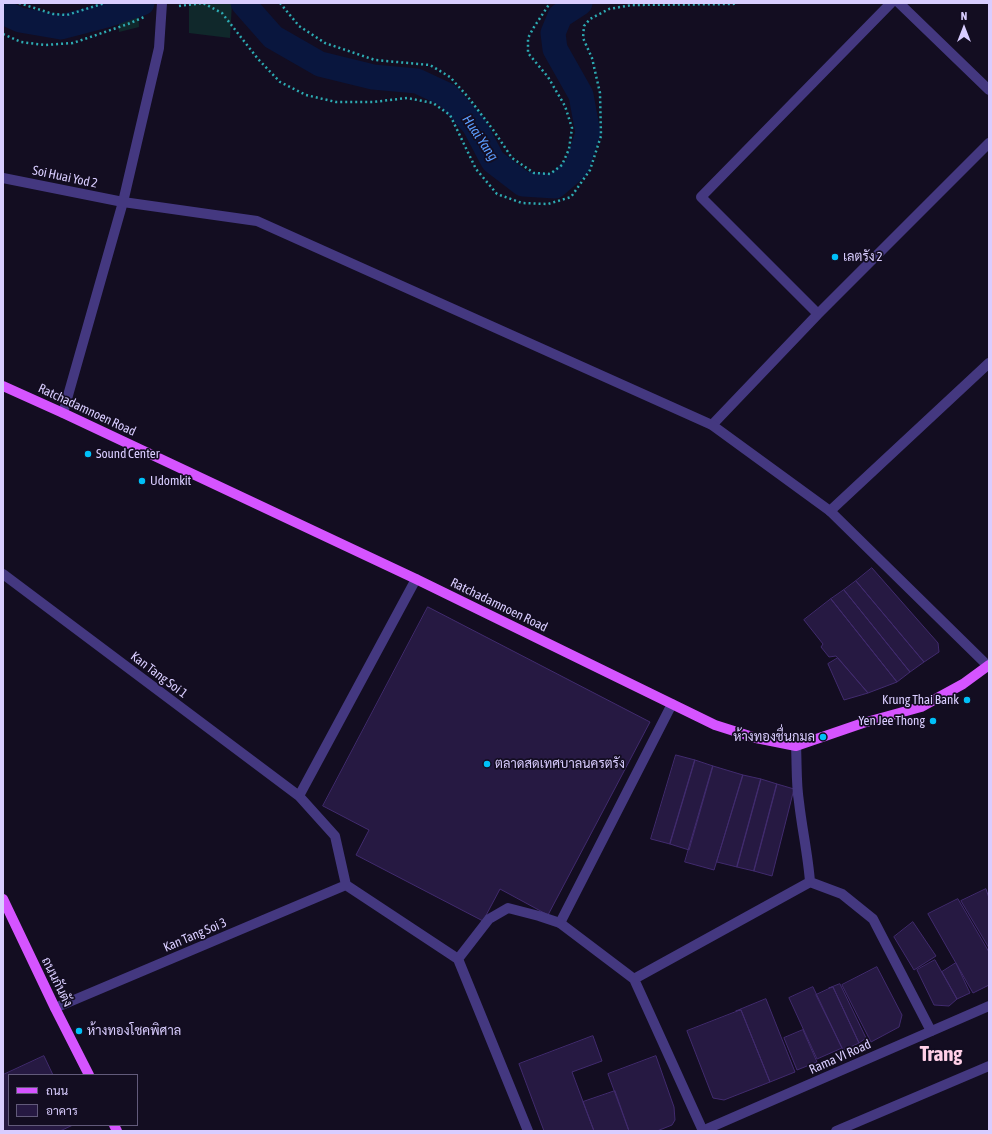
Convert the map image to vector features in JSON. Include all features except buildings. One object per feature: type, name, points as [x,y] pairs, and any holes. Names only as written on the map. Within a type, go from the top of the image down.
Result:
[{"type":"main road","name":"Ratchadamnoen Road","points":[[3,386],[416,579],[715,725],[756,738],[796,746]]},
{"type":"main road","points":[[796,746],[863,723],[921,707],[964,684],[988,665]]},
{"type":"main road","name":"ถนนกันตัง","points":[[3,899],[88,1074]]},
{"type":"street","points":[[818,314],[701,197],[891,3]]},
{"type":"street","points":[[899,3],[989,90]]},
{"type":"street","points":[[63,413],[123,202],[159,48],[162,6]]},
{"type":"street","points":[[712,425],[818,314],[989,143]]},
{"type":"street","name":"Soi Huai Yod 2","points":[[3,178],[123,202],[257,221],[712,425],[830,511],[988,665]]},
{"type":"street","points":[[830,511],[989,363]]},
{"type":"street","name":"Kan Tang Soi 1","points":[[3,574],[299,796],[335,836],[346,885]]},
{"type":"street","points":[[299,796],[416,579]]},
{"type":"street","points":[[560,923],[672,704]]},
{"type":"street","points":[[796,746],[798,800],[810,882]]},
{"type":"street","points":[[634,979],[810,882],[842,894],[873,919],[931,1031]]},
{"type":"street","points":[[346,885],[458,959],[528,1131]]},
{"type":"street","name":"Kan Tang Soi 3","points":[[55,1008],[346,885]]},
{"type":"street","points":[[458,959],[490,919],[508,908],[560,923],[634,979],[702,1131]]},
{"type":"street","name":"Rama VI Road","points":[[702,1131],[989,1006]]},
{"type":"street","points":[[836,1131],[989,1066]]},
{"type":"path","points":[[19,3],[53,14],[67,15],[105,3]]},
{"type":"path","points":[[3,34],[21,42],[45,46],[73,43],[128,24],[162,6],[203,3],[222,13],[258,59],[280,82],[306,95],[336,102],[373,102],[407,98],[433,103],[450,115],[476,169],[497,194],[522,203],[548,204],[571,197],[590,170],[601,136],[600,93],[592,58],[583,38],[584,26],[590,19],[609,9],[632,5],[736,3]]},
{"type":"path","points":[[280,3],[299,26],[325,43],[375,60],[430,65],[450,78],[468,97],[512,158],[534,174],[550,174],[562,165],[569,149],[572,128],[565,106],[548,77],[528,52],[528,38],[550,3]]},
{"type":"green space","points":[[118,3],[138,3],[139,27],[119,32]]},
{"type":"green space","points":[[189,3],[232,3],[230,38],[189,33]]},
{"type":"waterway","name":"Huai Yang","points":[[3,12],[20,20],[61,27],[107,15],[142,3]]},
{"type":"waterway","name":"Huai Yang","points":[[243,3],[273,37],[320,64],[373,77],[417,81],[447,95],[474,125],[493,161],[523,184],[555,186],[577,167],[588,133],[581,95],[555,49],[553,33],[560,16],[580,3]]},
{"type":"place","name":"เลตรัง 2","points":[[835,257]]},
{"type":"place","name":"Sound Center","points":[[88,454]]},
{"type":"place","name":"Udomkit","points":[[142,481]]},
{"type":"place","name":"Krung Thai Bank","points":[[967,700]]},
{"type":"place","name":"Yen Jee Thong","points":[[933,721]]},
{"type":"place","name":"ห้างทองชื่นกมล","points":[[823,737]]},
{"type":"place","name":"ตลาดสดเทศบาลนครตรัง","points":[[487,764]]},
{"type":"place","name":"ห้างทองโชคพิศาล","points":[[79,1031]]},
{"type":"district","name":"Trang","points":[[941,1054]]}]
